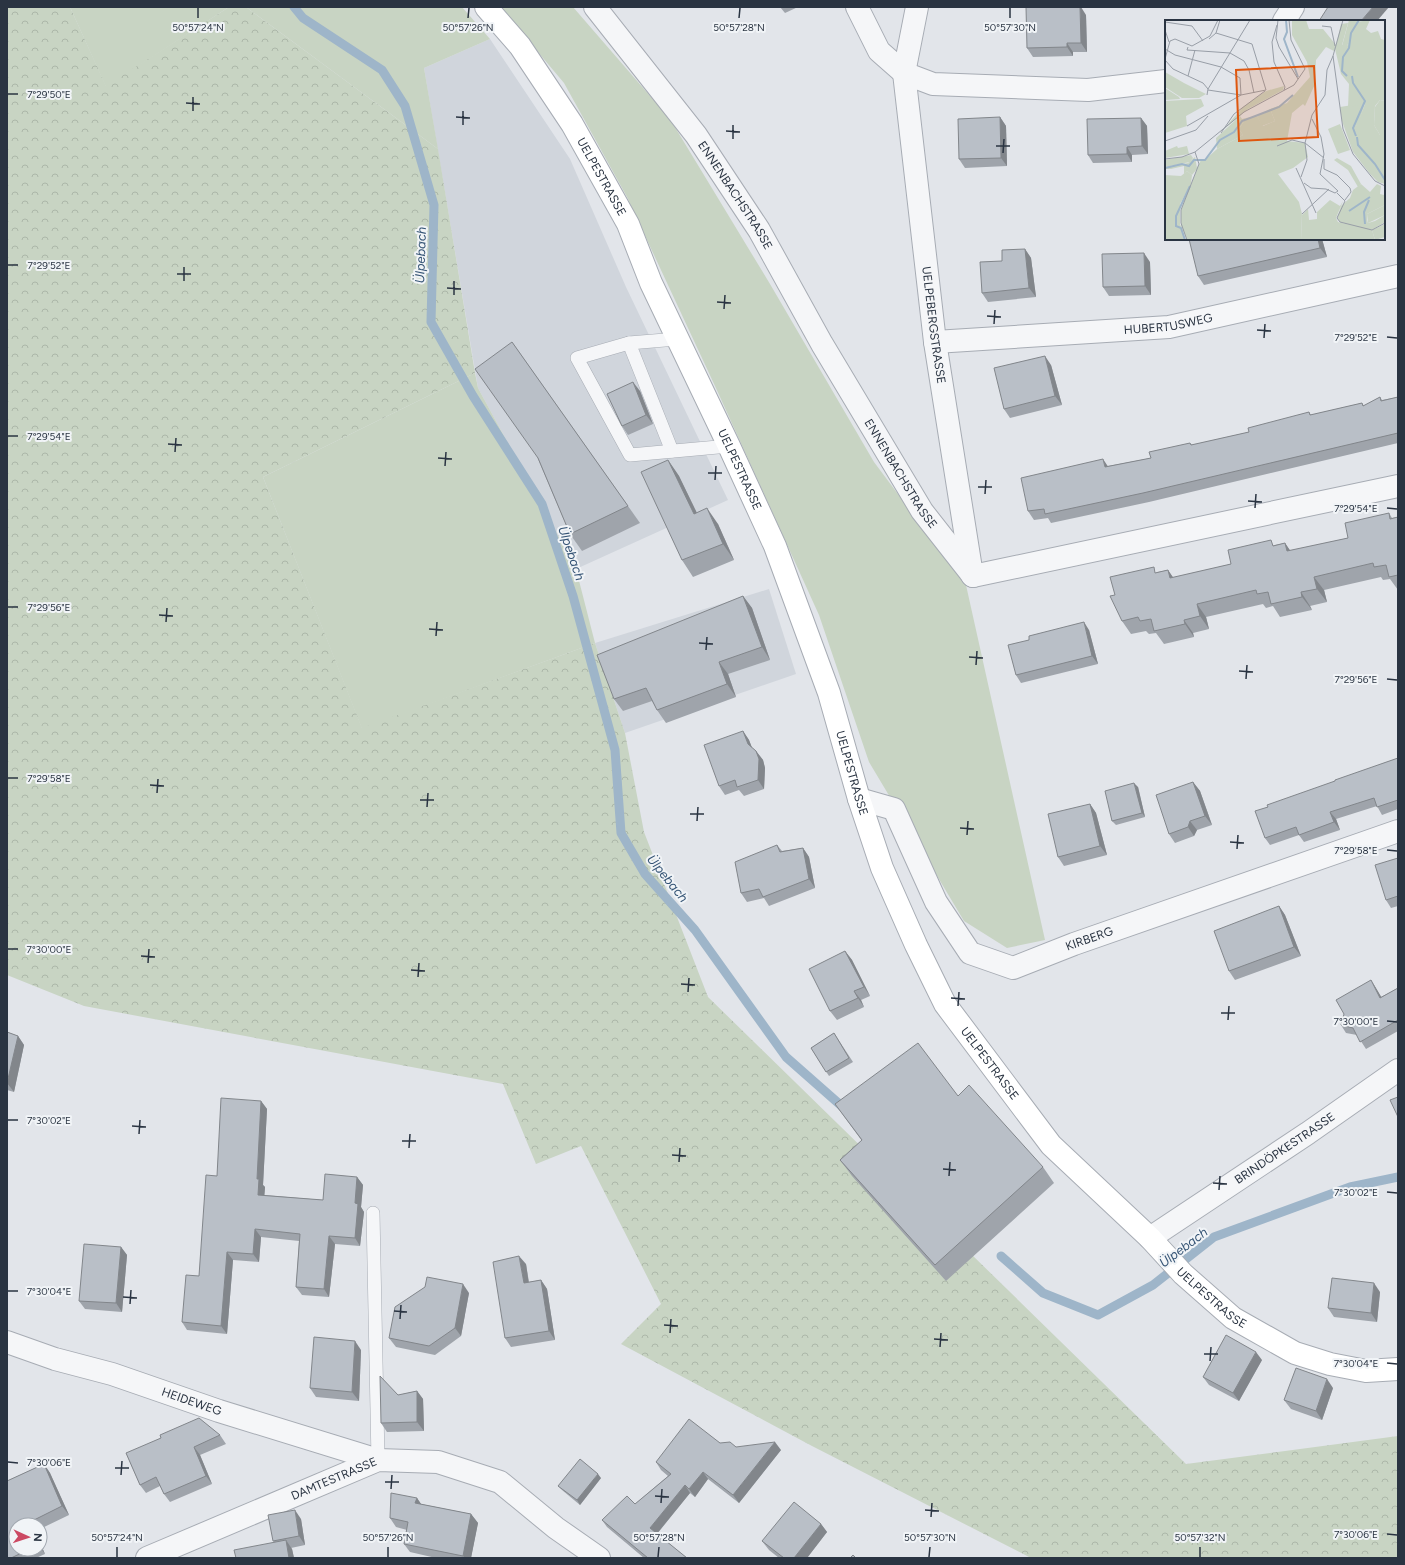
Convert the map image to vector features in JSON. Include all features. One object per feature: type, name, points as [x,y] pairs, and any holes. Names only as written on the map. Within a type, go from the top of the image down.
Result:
[{"type":"main road","name":"UELPESTRASSE","points":[[486,7],[520,46],[572,124],[628,224],[651,283],[775,546],[829,693],[859,799],[882,868],[916,945],[945,1004],[1051,1145],[1157,1246],[1183,1274],[1233,1318],[1295,1352],[1330,1364],[1366,1371],[1398,1369]]},
{"type":"street","name":"ENNENBACHSTRASSE","points":[[595,7],[696,135],[709,154],[759,230],[822,344],[922,511],[973,576]]},
{"type":"street","points":[[857,7],[879,51],[904,73],[933,84],[1088,90],[1165,81]]},
{"type":"street","name":"UELPEBERGSTRASSE","points":[[917,7],[904,73],[935,342],[973,576]]},
{"type":"street","points":[[1285,20],[1293,7]]},
{"type":"street","name":"HUBERTUSWEG","points":[[935,342],[1170,327],[1398,276]]},
{"type":"street","points":[[973,576],[1398,486]]},
{"type":"street","name":"KIRBERG","points":[[859,799],[894,809],[936,902],[970,954],[1013,968],[1074,944],[1398,831]]},
{"type":"street","name":"BRINDÖPKESTRASSE","points":[[1157,1246],[1308,1133],[1398,1070]]},
{"type":"street","name":"HEIDEWEG","points":[[7,1342],[55,1359],[112,1374],[219,1411],[378,1460]]},
{"type":"street","name":"DAMTESTRASSE","points":[[147,1558],[378,1460],[438,1462],[500,1482],[556,1528],[599,1558]]},
{"type":"lane","points":[[677,339],[628,343],[577,358],[630,455],[729,446]]},
{"type":"lane","points":[[628,343],[672,452]]},
{"type":"lane","points":[[373,1213],[378,1460]]},
{"type":"shaded area","points":[[490,39],[570,159],[626,287],[728,500],[576,569],[478,388],[424,68]]},
{"type":"shaded area","points":[[769,589],[796,674],[625,733],[595,643]]},
{"type":"green space","points":[[7,7],[70,7],[106,86],[229,7],[246,7],[438,149],[475,373],[263,477],[362,728],[595,643],[625,733],[644,832],[708,997],[1186,1464],[1398,1436],[1398,1558],[1031,1558],[812,1446],[621,1344],[661,1304],[581,1146],[536,1164],[503,1084],[84,1006],[7,975]]},
{"type":"green space","points":[[70,7],[229,7],[106,87]]},
{"type":"green space","points":[[246,7],[462,7],[490,39],[424,68],[438,149]]},
{"type":"green space","points":[[500,7],[573,7],[670,119],[770,284],[874,462],[966,585],[1045,940],[1007,948],[964,921],[869,762],[819,615],[627,197],[564,83]]},
{"type":"green space","points":[[475,373],[478,388],[576,569],[595,643],[362,729],[263,477]]},
{"type":"building","points":[[1026,7],[1080,7],[1081,43],[1067,43],[1067,47],[1027,48]]},
{"type":"building","points":[[1328,7],[1373,7],[1362,20],[1320,20]]},
{"type":"building","points":[[1000,117],[1001,158],[959,159],[958,119]]},
{"type":"building","points":[[1141,118],[1142,146],[1127,147],[1127,154],[1088,155],[1087,119]]},
{"type":"building","points":[[1189,240],[1318,240],[1320,248],[1198,276]]},
{"type":"building","points":[[1025,249],[1029,288],[982,293],[980,262],[1002,261],[1002,250]]},
{"type":"building","points":[[1144,253],[1145,286],[1103,287],[1102,254]]},
{"type":"building","points":[[512,342],[628,506],[570,534],[538,458],[475,369]]},
{"type":"building","points":[[1045,356],[1055,396],[1004,409],[994,368]]},
{"type":"building","points":[[633,382],[646,415],[622,426],[607,394]]},
{"type":"building","points":[[1380,397],[1381,401],[1398,397],[1398,433],[1143,493],[1045,514],[1044,509],[1028,511],[1021,478],[1103,459],[1105,467],[1151,458],[1149,452],[1190,443],[1191,445],[1249,432],[1248,428],[1309,412],[1310,415],[1362,403],[1363,406]]},
{"type":"building","points":[[668,460],[694,514],[707,508],[723,544],[682,560],[641,472]]},
{"type":"building","points":[[1389,513],[1390,519],[1398,517],[1398,575],[1389,577],[1386,565],[1374,567],[1373,563],[1314,577],[1317,589],[1301,592],[1302,597],[1271,604],[1268,592],[1257,594],[1256,590],[1197,604],[1200,616],[1184,620],[1185,624],[1154,631],[1151,619],[1140,621],[1138,617],[1122,621],[1110,596],[1115,595],[1110,577],[1154,567],[1155,573],[1168,570],[1170,578],[1231,564],[1228,550],[1271,540],[1273,546],[1285,543],[1287,551],[1348,538],[1345,523]]},
{"type":"building","points":[[743,596],[762,647],[719,662],[727,684],[657,710],[646,688],[614,699],[597,655]]},
{"type":"building","points":[[1084,622],[1092,656],[1016,675],[1008,645],[1029,640],[1029,636]]},
{"type":"building","points":[[743,731],[748,744],[756,751],[759,759],[758,780],[737,787],[735,780],[719,786],[704,745]]},
{"type":"building","points":[[1398,758],[1398,800],[1377,807],[1374,798],[1330,812],[1334,822],[1299,835],[1296,827],[1265,838],[1255,811],[1268,807],[1267,805]]},
{"type":"building","points":[[1193,782],[1205,816],[1190,821],[1188,827],[1169,834],[1156,795]]},
{"type":"building","points":[[1134,783],[1142,813],[1112,821],[1105,791]]},
{"type":"building","points":[[1090,804],[1100,846],[1058,857],[1048,814]]},
{"type":"building","points":[[777,845],[780,852],[803,848],[809,879],[763,897],[759,889],[741,893],[735,862]]},
{"type":"building","points":[[1398,858],[1398,896],[1386,900],[1375,865]]},
{"type":"building","points":[[1279,906],[1294,947],[1229,971],[1214,931]]},
{"type":"building","points":[[845,951],[864,987],[854,991],[858,998],[830,1011],[809,969]]},
{"type":"building","points":[[1371,980],[1380,998],[1398,988],[1398,1020],[1360,1042],[1353,1028],[1341,1025],[1344,1014],[1336,1000]]},
{"type":"building","points":[[7,1032],[18,1036],[7,1083]]},
{"type":"building","points":[[834,1033],[849,1058],[826,1072],[811,1048]]},
{"type":"building","points":[[918,1043],[958,1096],[969,1085],[1043,1167],[935,1265],[840,1160],[862,1140],[835,1104]]},
{"type":"building","points":[[1398,1097],[1398,1117],[1390,1100]]},
{"type":"building","points":[[221,1098],[261,1101],[257,1179],[259,1179],[258,1195],[323,1200],[325,1174],[357,1177],[355,1203],[358,1204],[355,1238],[329,1236],[324,1289],[296,1287],[300,1234],[255,1229],[253,1254],[227,1252],[221,1326],[182,1322],[186,1275],[199,1276],[206,1175],[217,1176]]},
{"type":"building","points":[[84,1244],[121,1247],[116,1303],[79,1301]]},
{"type":"building","points":[[519,1256],[524,1283],[541,1280],[549,1331],[505,1338],[493,1262]]},
{"type":"building","points":[[427,1277],[463,1284],[455,1328],[429,1346],[389,1338],[395,1307],[425,1287]]},
{"type":"building","points":[[1332,1278],[1374,1283],[1371,1313],[1328,1308]]},
{"type":"building","points":[[1226,1335],[1256,1352],[1233,1393],[1203,1377]]},
{"type":"building","points":[[314,1337],[355,1341],[352,1392],[310,1388]]},
{"type":"building","points":[[1296,1368],[1327,1379],[1316,1411],[1284,1400]]},
{"type":"building","points":[[380,1376],[398,1395],[417,1391],[417,1422],[381,1423]]},
{"type":"building","points":[[199,1418],[220,1435],[194,1447],[206,1476],[164,1494],[156,1477],[140,1485],[126,1453],[161,1438],[160,1435]]},
{"type":"building","points":[[689,1419],[720,1443],[730,1442],[736,1447],[775,1442],[733,1495],[703,1472],[689,1489],[685,1485],[650,1528],[687,1558],[648,1558],[602,1520],[627,1496],[635,1504],[671,1474],[656,1462]]},
{"type":"building","points":[[580,1459],[598,1474],[577,1500],[558,1486]]},
{"type":"building","points":[[44,1464],[62,1506],[40,1517],[8,1517],[8,1557],[13,1557],[11,1558],[7,1558],[7,1481]]},
{"type":"building","points":[[391,1493],[417,1498],[415,1503],[471,1514],[463,1556],[404,1544],[408,1522],[390,1518]]},
{"type":"building","points":[[794,1502],[821,1524],[794,1558],[784,1558],[762,1541]]},
{"type":"building","points":[[295,1510],[299,1536],[273,1541],[268,1515]]},
{"type":"building","points":[[286,1540],[289,1558],[236,1558],[234,1550]]},
{"type":"waterway","name":"Ülpebach","points":[[294,7],[303,18],[382,70],[405,106],[434,205],[431,322],[473,396],[542,504],[573,596],[615,750],[621,833],[645,874],[695,930],[786,1057],[845,1109]]},
{"type":"waterway","name":"Ülpebach","points":[[1001,1256],[1043,1293],[1098,1315],[1153,1285],[1214,1237],[1350,1187],[1398,1177]]}]
